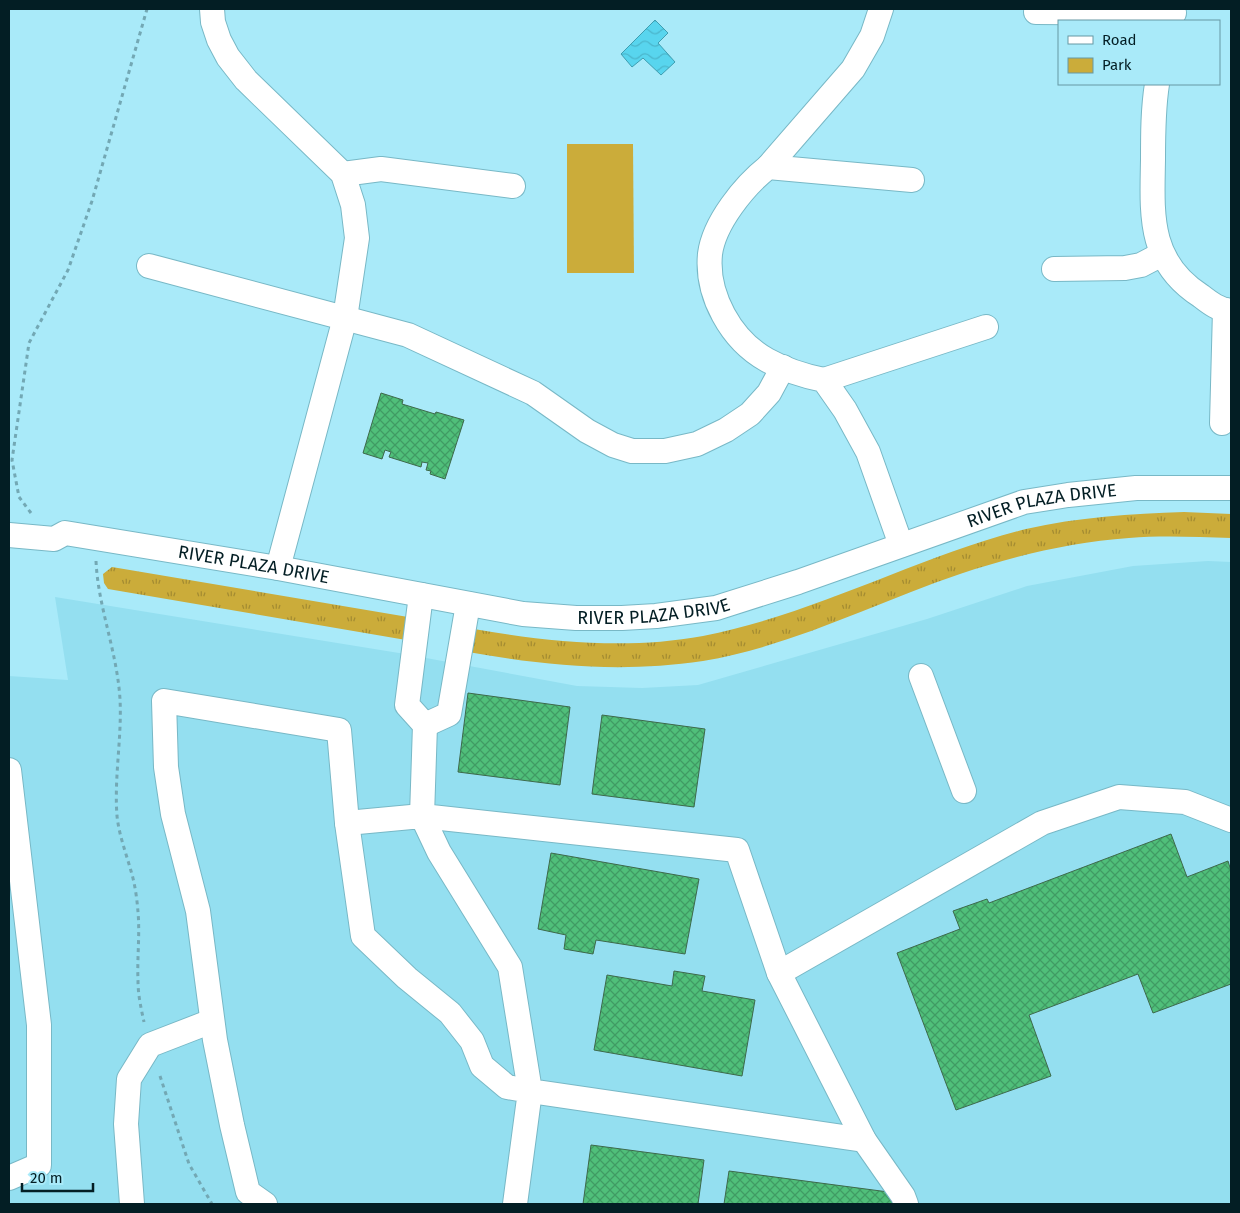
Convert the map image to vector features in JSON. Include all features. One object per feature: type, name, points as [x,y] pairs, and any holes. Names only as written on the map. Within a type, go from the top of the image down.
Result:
[{"type":"street","points":[[212,9],[213,22],[221,44],[228,57],[246,80],[343,174],[353,206],[357,238],[345,318],[278,568]]},
{"type":"street","points":[[881,9],[872,36],[853,69],[768,167],[742,191],[728,210],[710,253],[710,272],[716,301],[725,318],[742,342],[766,359],[783,367],[799,374],[824,380],[986,327]]},
{"type":"street","points":[[1036,12],[1173,14]]},
{"type":"street","points":[[1157,85],[1153,107],[1152,214],[1155,234],[1162,254],[1173,270],[1192,291],[1228,310],[1222,423]]},
{"type":"street","points":[[768,167],[912,180]]},
{"type":"street","points":[[343,174],[381,169],[513,186]]},
{"type":"street","points":[[1054,269],[1125,268],[1140,265],[1162,254]]},
{"type":"street","points":[[149,266],[408,335],[533,393],[587,431],[613,445],[632,451],[665,452],[697,444],[726,430],[750,414],[769,392],[783,367]]},
{"type":"street","points":[[824,380],[845,410],[868,452],[901,545]]},
{"type":"street","name":"RIVER PLAZA DRIVE","points":[[9,535],[54,539],[65,533],[278,568],[523,614],[576,618],[622,618],[665,615],[716,608],[798,582],[1024,502],[1136,488],[1231,488]]},
{"type":"street","points":[[421,595],[407,705],[425,725],[422,816],[439,852],[510,968],[530,1091],[515,1204]]},
{"type":"street","points":[[425,725],[450,714],[468,604]]},
{"type":"street","points":[[921,676],[964,791]]},
{"type":"street","points":[[265,1204],[248,1192],[232,1125],[212,1020],[198,911],[173,814],[166,767],[164,701],[339,730],[347,823],[363,936],[407,978],[450,1013],[472,1041],[482,1066],[507,1086],[530,1091],[864,1140]]},
{"type":"street","points":[[9,770],[39,1025],[39,1165],[9,1178]]},
{"type":"street","points":[[779,973],[1042,823],[1119,797],[1185,802],[1231,820]]},
{"type":"street","points":[[347,823],[422,816],[737,850],[779,973],[864,1140],[903,1196],[906,1204]]},
{"type":"street","points":[[132,1204],[126,1124],[129,1079],[150,1045],[212,1020]]},
{"type":"path","points":[[33,515],[19,497],[12,460],[29,343],[68,270],[92,201],[147,9]]},
{"type":"path","points":[[100,538],[96,562],[99,590],[112,641],[120,699],[116,777],[117,818],[121,840],[132,874],[138,911],[139,996],[150,1045],[189,1164],[206,1197],[212,1204]]},
{"type":"shaded area","points":[[1208,561],[1231,562],[1231,1204],[9,1204],[9,676],[68,680],[55,597],[399,653],[577,686],[642,688],[698,685],[927,619],[1027,586],[1133,566]]},
{"type":"green space","points":[[567,144],[633,144],[634,273],[567,273]]},
{"type":"green space","points":[[1184,512],[1231,514],[1231,538],[1142,537],[1107,540],[1043,551],[1001,561],[928,585],[801,635],[736,654],[703,661],[643,667],[585,666],[527,661],[468,652],[474,629],[531,638],[588,643],[646,643],[703,636],[786,614],[945,554],[1026,529],[1085,519]]},
{"type":"green space","points":[[112,567],[408,617],[406,640],[108,589],[104,583],[103,574]]},
{"type":"water","points":[[655,20],[668,33],[658,43],[675,62],[661,75],[643,58],[632,67],[621,54]]},
{"type":"building","points":[[381,393],[403,400],[402,404],[464,420],[445,479],[430,474],[431,471],[426,470],[428,463],[422,462],[421,467],[389,457],[391,452],[385,450],[382,459],[363,453]]},
{"type":"building","points":[[468,693],[570,707],[560,785],[458,772]]},
{"type":"building","points":[[602,715],[705,729],[694,807],[592,794]]},
{"type":"building","points":[[1171,834],[1187,877],[1228,861],[1231,871],[1231,984],[1153,1013],[1138,974],[1029,1015],[1051,1076],[956,1110],[897,953],[960,929],[953,911],[987,899],[989,903]]},
{"type":"building","points":[[551,853],[699,879],[685,954],[596,940],[593,954],[564,949],[566,935],[538,929]]},
{"type":"building","points":[[674,971],[705,976],[702,991],[755,1000],[742,1076],[594,1050],[607,975],[672,986]]},
{"type":"building","points":[[591,1145],[704,1160],[698,1204],[583,1204]]},
{"type":"building","points":[[729,1171],[896,1193],[895,1204],[724,1204]]}]
